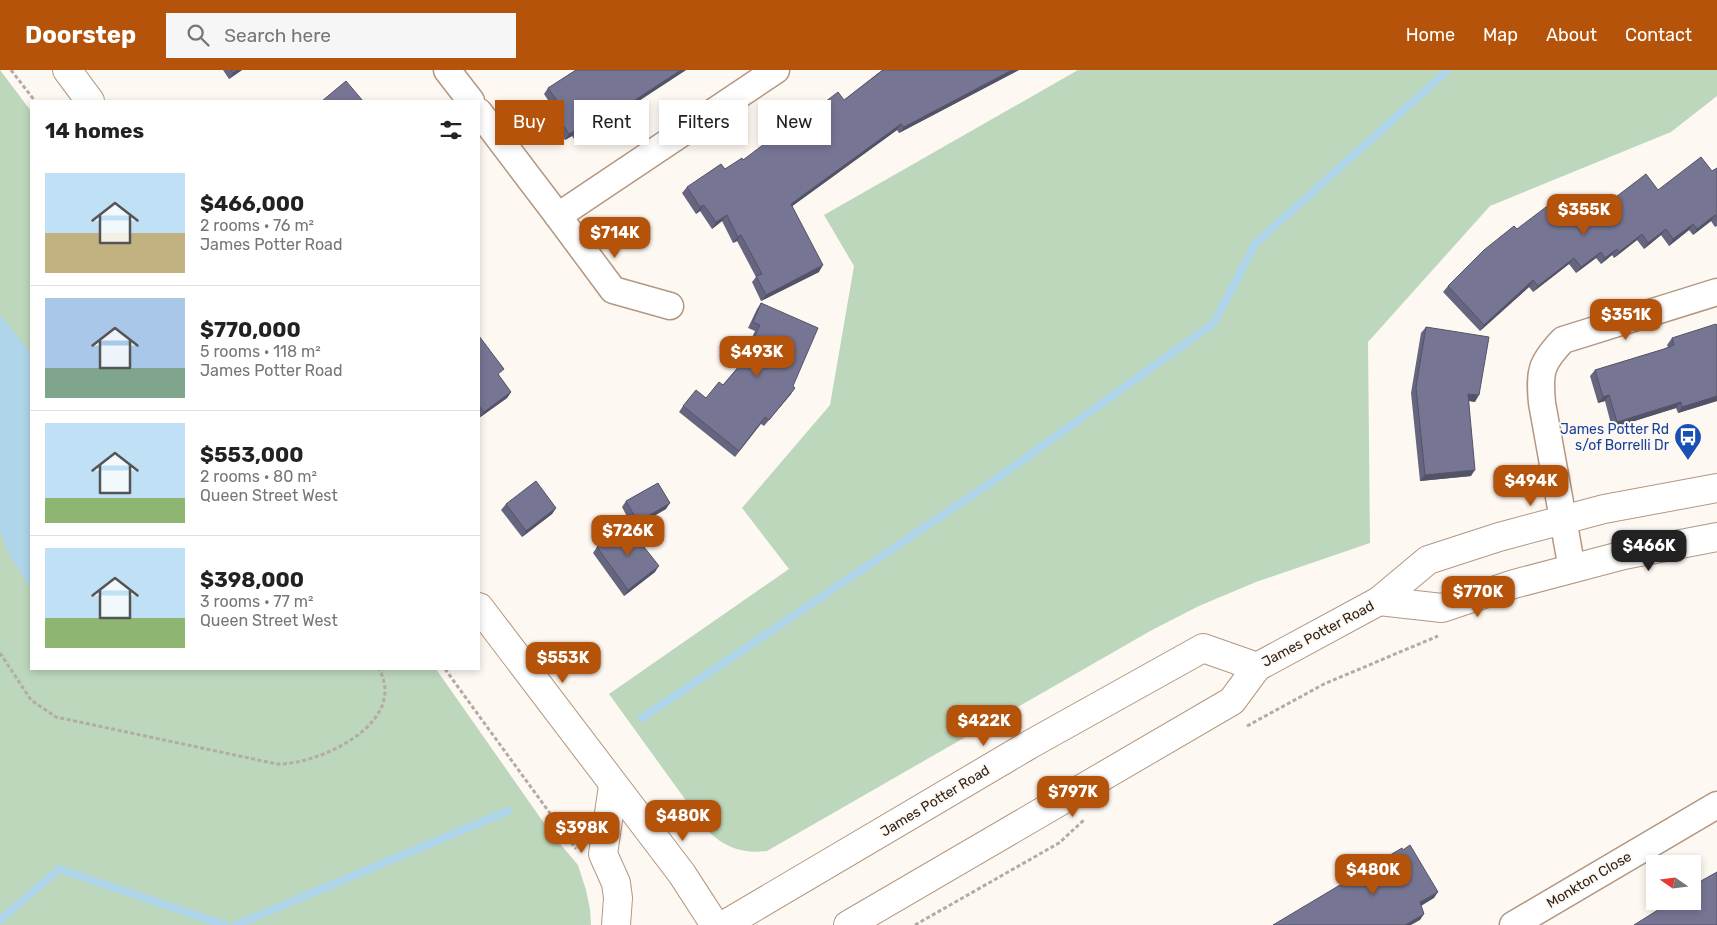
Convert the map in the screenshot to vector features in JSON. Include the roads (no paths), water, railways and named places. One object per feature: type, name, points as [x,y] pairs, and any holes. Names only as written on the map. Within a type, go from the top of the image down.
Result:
[{"type":"main road","points":[[66,70],[89,100]]},
{"type":"main road","name":"James Potter Road","points":[[848,925],[1232,701],[1257,667],[1379,601],[1428,560],[1499,537],[1615,506],[1717,488]]},
{"type":"main road","name":"James Potter Road","points":[[1379,601],[1442,608],[1514,584],[1624,555],[1717,537]]},
{"type":"main road","points":[[480,607],[613,786],[682,874],[715,925]]},
{"type":"main road","name":"James Potter Road","points":[[724,925],[1029,745],[1203,648],[1257,667]]},
{"type":"main road","points":[[613,786],[603,854],[616,883],[616,925]]},
{"type":"main road","points":[[881,925],[893,910],[937,873]]},
{"type":"street","points":[[447,70],[470,100]]},
{"type":"street","points":[[558,216],[776,70]]},
{"type":"street","points":[[480,113],[613,290],[670,306]]},
{"type":"street","points":[[1572,569],[1542,403],[1539,378],[1546,358],[1563,340],[1717,292]]},
{"type":"street","name":"Monkton Close","points":[[1513,925],[1717,805]]},
{"type":"water","points":[[0,314],[30,353],[30,587],[10,556],[0,532]]},
{"type":"waterway","points":[[642,718],[999,477],[1214,323],[1255,244],[1448,70]]},
{"type":"waterway","points":[[236,925],[508,811]]},
{"type":"waterway","points":[[0,920],[59,869],[225,925]]},
{"type":"place","name":"James Potter Rd s/of Borrelli Dr","points":[[1688,461]]}]
